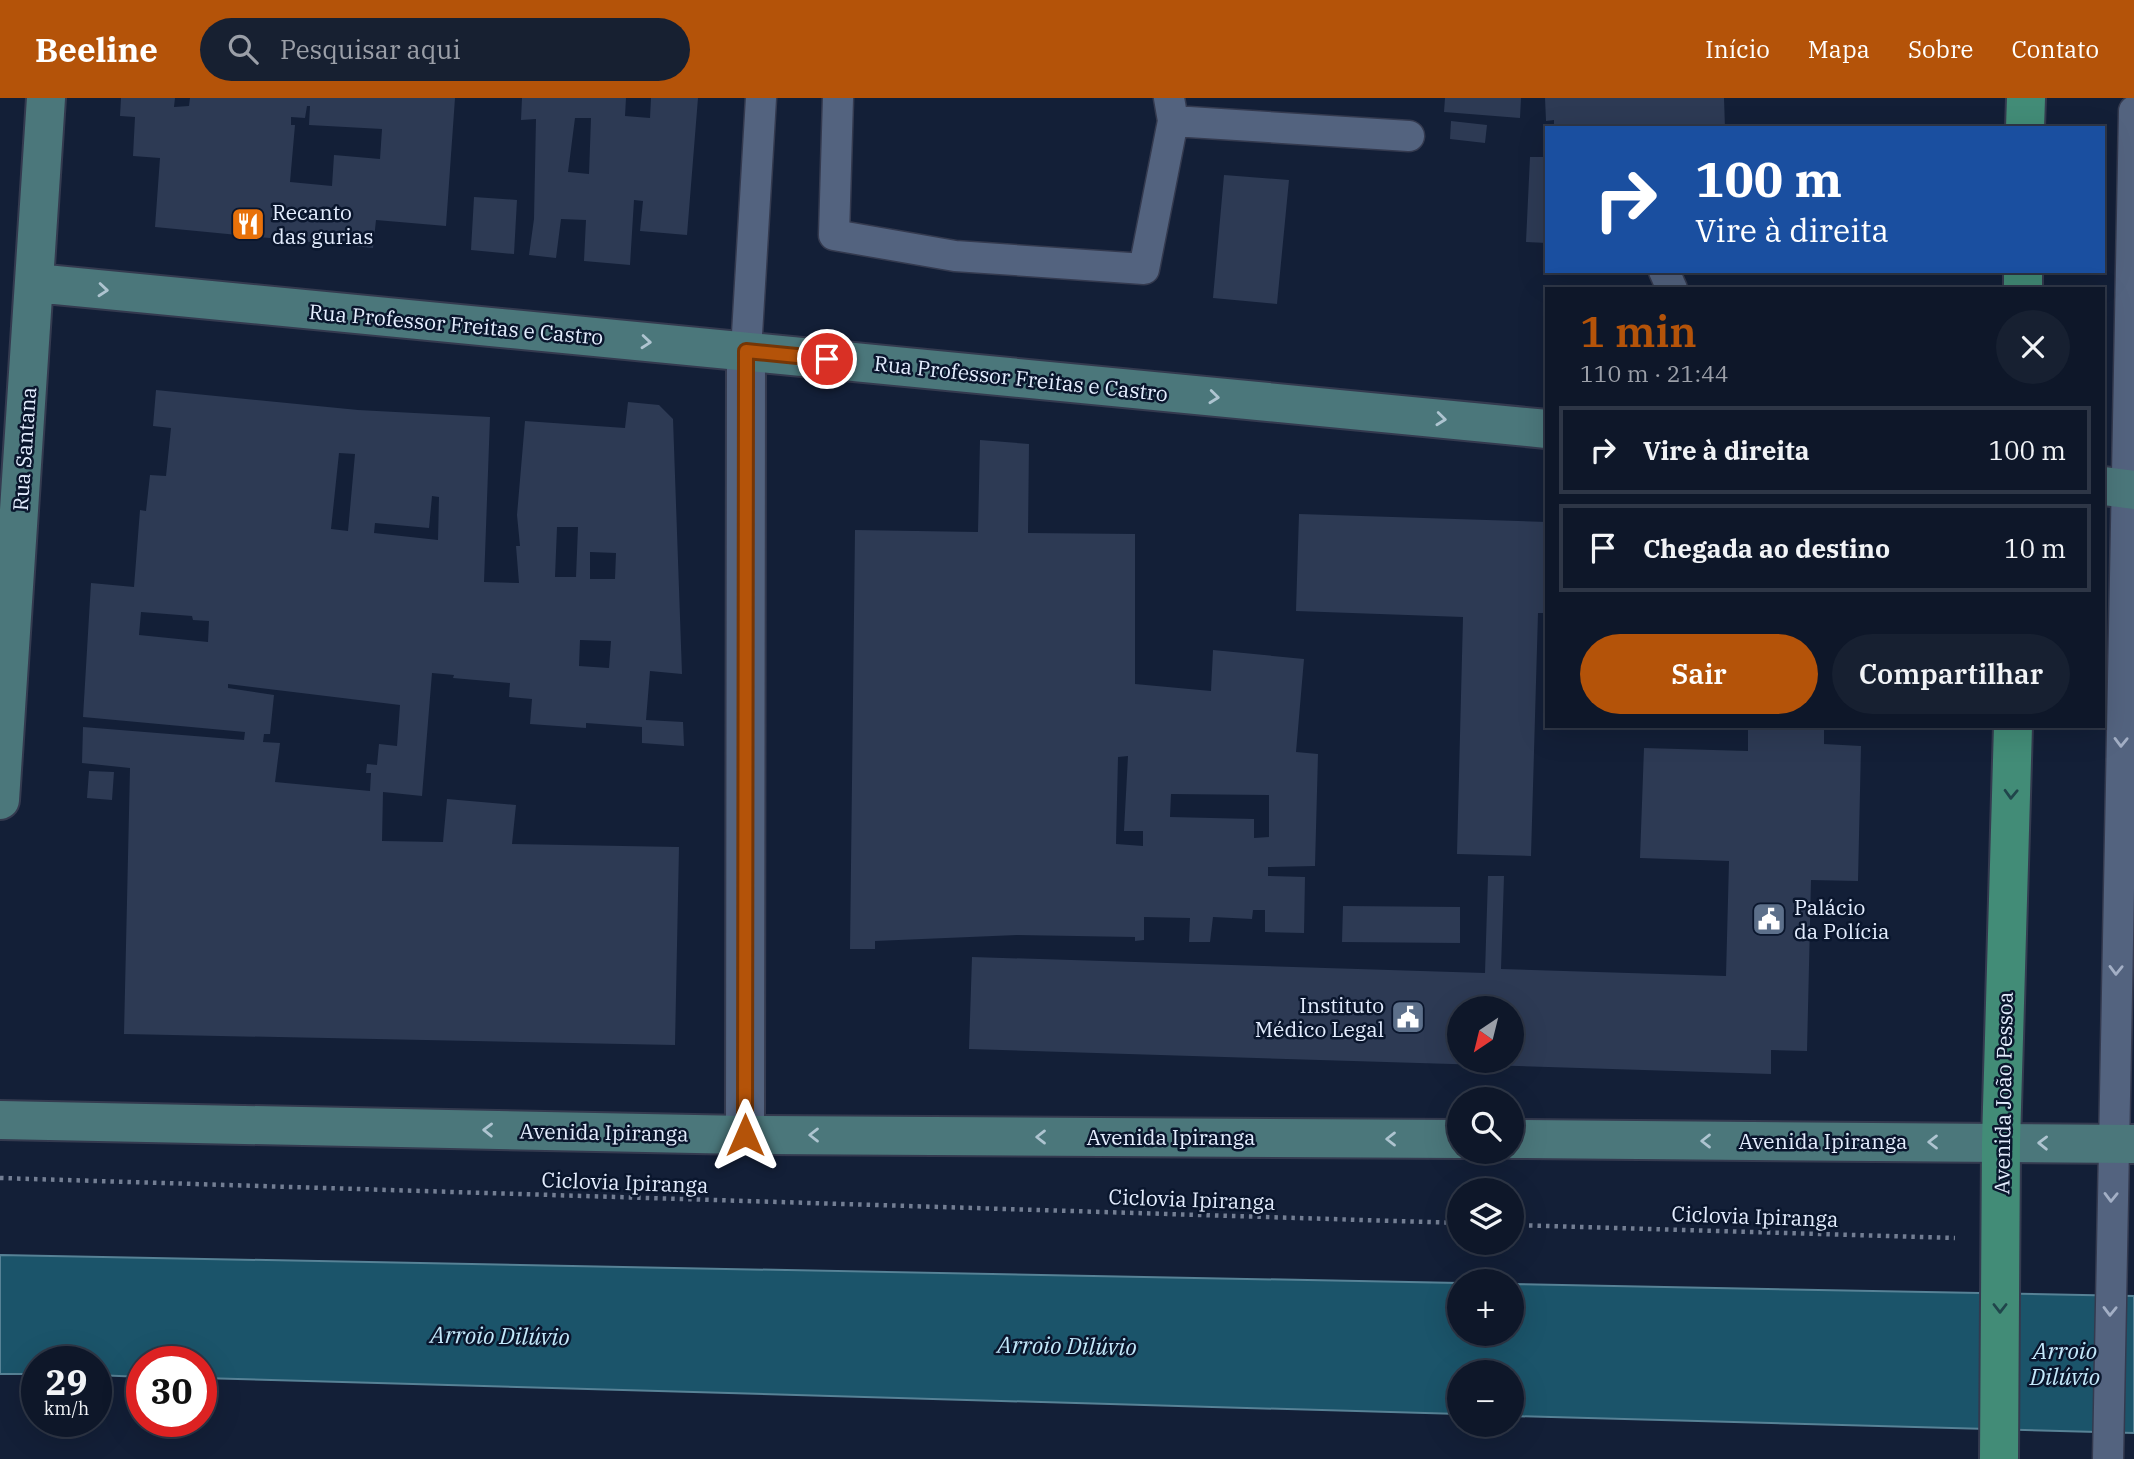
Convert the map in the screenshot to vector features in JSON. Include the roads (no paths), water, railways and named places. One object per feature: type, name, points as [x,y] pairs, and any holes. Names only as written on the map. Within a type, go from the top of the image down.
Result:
[{"type":"main road","points":[[2025,126],[2026,98]]},
{"type":"main road","name":"Avenida João Pessoa","points":[[1999,1459],[2001,1142],[2014,728]]},
{"type":"street","name":"Rua Santana","points":[[0,800],[46,98]]},
{"type":"street","name":"Rua Professor Freitas e Castro","points":[[35,284],[1540,423]]},
{"type":"street","points":[[745,1135],[746,351]]},
{"type":"street","name":"Avenida Ipiranga","points":[[0,1120],[745,1135],[1447,1139]]},
{"type":"street","name":"Avenida Ipiranga","points":[[1524,1139],[2123,1144]]},
{"type":"lane","points":[[746,351],[761,98]]},
{"type":"lane","points":[[838,98],[834,235],[955,256],[1144,269],[1171,109],[1409,136]]},
{"type":"lane","points":[[2108,1459],[2110,1242],[2123,1144],[2122,488],[2134,111]]},
{"type":"water","name":"Arroio Dilúvio","points":[[0,1255],[1447,1283],[1447,1346],[1524,1346],[1524,1284],[2134,1296],[2134,1433],[1524,1416],[1524,1360],[1447,1360],[1447,1414],[217,1378],[217,1346],[126,1346],[126,1376],[112,1376],[112,1346],[21,1346],[21,1374],[0,1374]]},
{"type":"place","name":"Recanto das gurias","points":[[248,224]]},
{"type":"place","name":"Palácio da Polícia","points":[[1769,919]]},
{"type":"place","name":"Instituto Médico Legal","points":[[1408,1017]]}]
